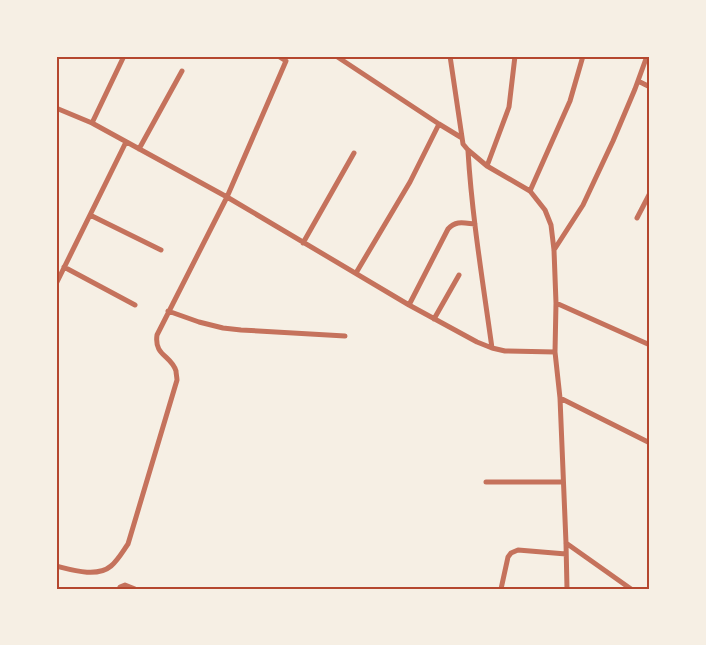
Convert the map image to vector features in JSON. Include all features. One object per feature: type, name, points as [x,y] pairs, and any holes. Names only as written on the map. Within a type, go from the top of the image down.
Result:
[{"type":"street","points":[[92,123],[124,56]]},
{"type":"street","points":[[56,566],[75,571],[99,572],[109,567],[118,559],[128,544],[177,380],[173,366],[158,350],[157,335],[227,196],[287,58],[278,56]]},
{"type":"street","points":[[450,56],[463,144],[487,166],[530,191],[545,210],[551,225],[554,250],[555,352],[560,398],[567,589]]},
{"type":"street","points":[[487,166],[509,108],[514,56]]},
{"type":"street","points":[[530,191],[570,101],[583,56]]},
{"type":"street","points":[[554,250],[583,206],[613,141],[647,56]]},
{"type":"street","points":[[338,57],[462,138]]},
{"type":"street","points":[[139,149],[182,71]]},
{"type":"street","points":[[638,82],[650,87]]},
{"type":"street","points":[[56,108],[92,123],[227,196],[409,305],[478,342],[505,351],[555,352]]},
{"type":"street","points":[[356,273],[410,182],[438,124]]},
{"type":"street","points":[[56,284],[126,142]]},
{"type":"street","points":[[468,150],[475,224],[492,348]]},
{"type":"street","points":[[303,243],[354,153]]},
{"type":"street","points":[[637,218],[650,193]]},
{"type":"street","points":[[90,215],[161,250]]},
{"type":"street","points":[[409,305],[452,224],[475,224]]},
{"type":"street","points":[[64,267],[135,305]]},
{"type":"street","points":[[434,319],[459,275]]},
{"type":"street","points":[[556,303],[650,345]]},
{"type":"street","points":[[168,311],[223,328],[345,336]]},
{"type":"street","points":[[560,398],[650,442]]},
{"type":"street","points":[[486,482],[563,482]]},
{"type":"street","points":[[566,543],[631,589]]},
{"type":"street","points":[[501,589],[510,553],[518,550],[566,554]]},
{"type":"street","points":[[119,589],[125,585],[135,589]]}]
